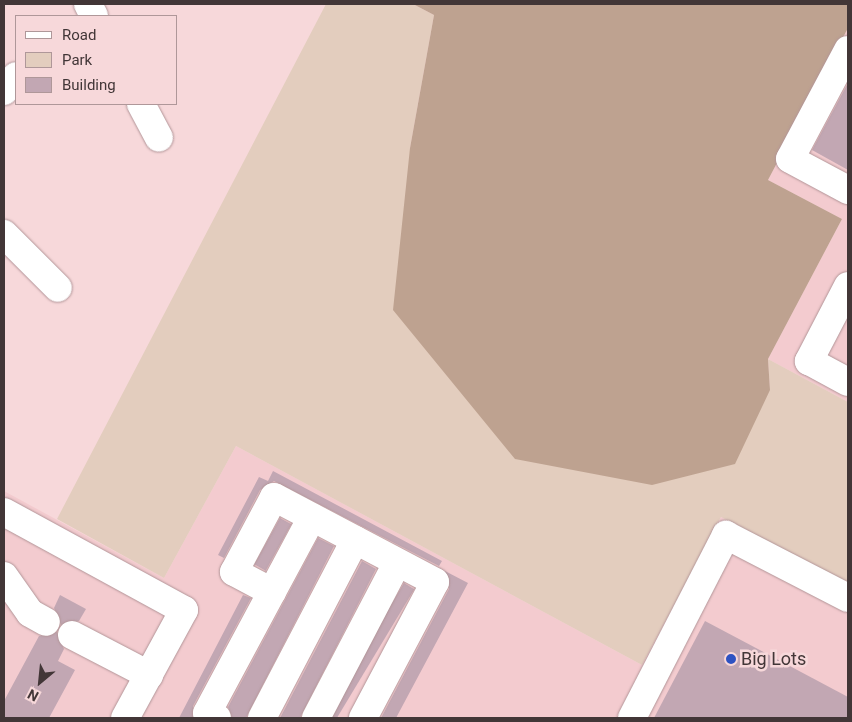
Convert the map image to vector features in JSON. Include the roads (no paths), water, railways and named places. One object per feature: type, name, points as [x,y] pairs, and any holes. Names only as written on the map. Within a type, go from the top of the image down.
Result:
[{"type":"street","points":[[848,50],[790,159],[848,190]]},
{"type":"street","points":[[4,91],[15,77]]},
{"type":"street","points":[[142,105],[159,138]]},
{"type":"street","points":[[4,234],[58,288]]},
{"type":"street","points":[[848,286],[809,361],[848,382]]},
{"type":"street","points":[[272,592],[234,572],[274,497],[435,582],[363,718]]},
{"type":"street","points":[[4,512],[184,610],[125,718]]},
{"type":"street","points":[[217,718],[207,713],[312,517]]},
{"type":"street","points":[[632,718],[726,535],[848,598]]},
{"type":"street","points":[[262,718],[355,540]]},
{"type":"street","points":[[316,718],[398,562]]},
{"type":"street","points":[[4,576],[30,613],[46,622]]},
{"type":"street","points":[[72,635],[149,675]]},
{"type":"place","name":"Big Lots","points":[[731,659]]}]
